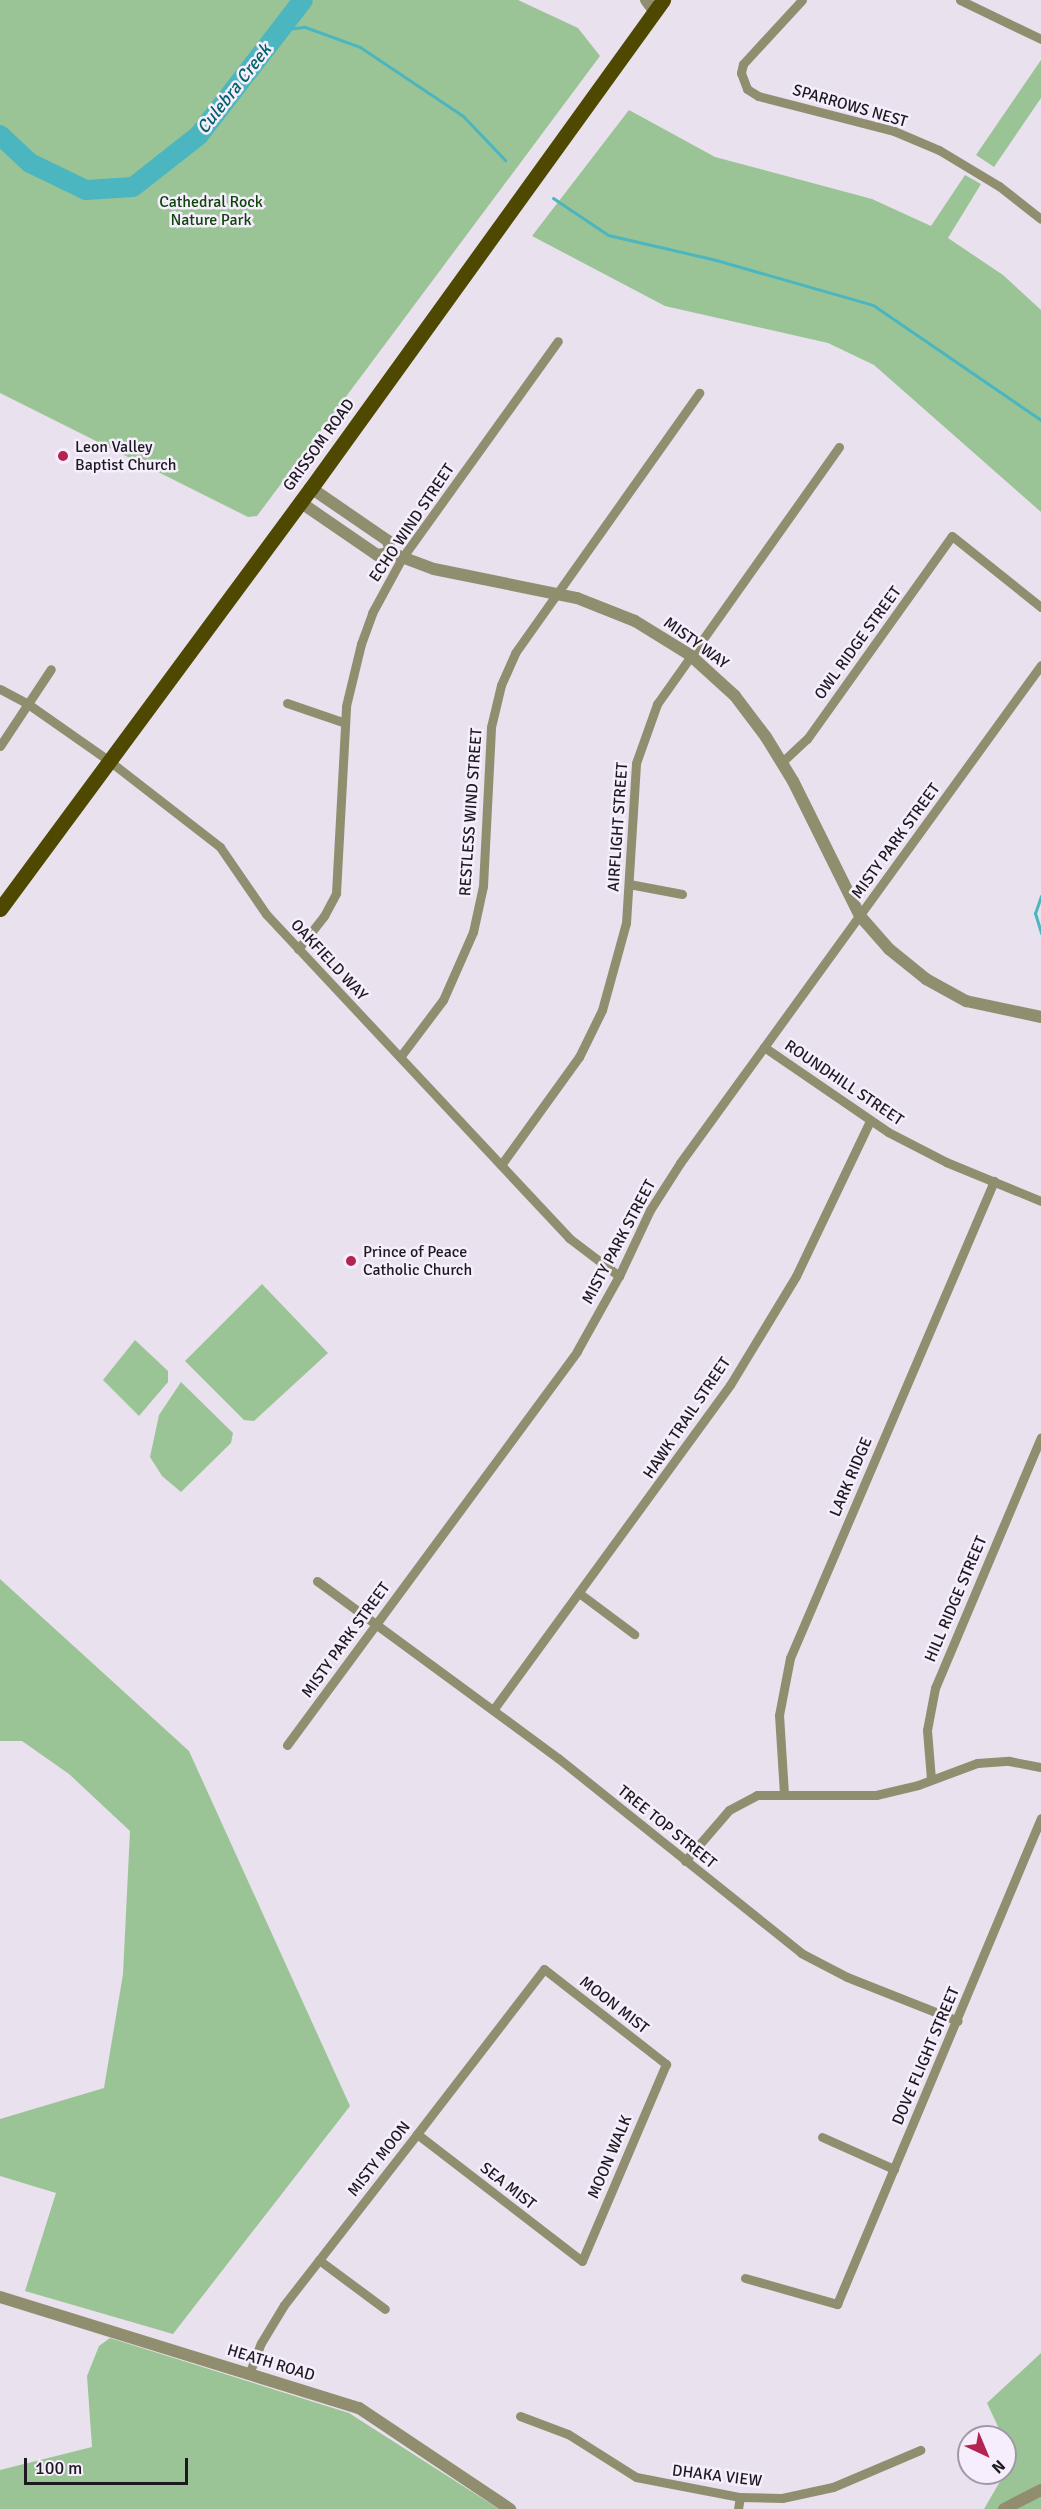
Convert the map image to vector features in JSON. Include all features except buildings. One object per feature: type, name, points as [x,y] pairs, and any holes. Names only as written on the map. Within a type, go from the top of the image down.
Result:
[{"type":"main road","name":"GRISSOM ROAD","points":[[0,909],[311,488],[654,4]]},
{"type":"street","name":"SPARROWS NEST","points":[[802,0],[742,64],[743,81],[747,89],[758,96],[894,131],[939,150],[999,186],[1041,219]]},
{"type":"street","points":[[960,0],[1041,39]]},
{"type":"street","name":"ECHO WIND STREET","points":[[298,949],[324,916],[336,893],[345,723],[361,644],[397,556],[558,341]]},
{"type":"street","name":"RESTLESS WIND STREET","points":[[400,1057],[443,1000],[465,957],[483,886],[489,749],[495,706],[515,653],[554,593],[699,393]]},
{"type":"street","name":"AIRFLIGHT STREET","points":[[501,1165],[573,1066],[595,1029],[619,953],[629,884],[633,783],[641,744],[657,704],[839,447]]},
{"type":"street","points":[[311,488],[388,541],[397,556]]},
{"type":"street","name":"MISTY WAY","points":[[300,502],[376,555],[397,556],[459,575],[554,593],[635,621],[690,655],[735,696],[782,762],[860,916],[890,949],[944,990],[992,1009],[1041,1017]]},
{"type":"street","name":"OWL RIDGE STREET","points":[[782,762],[807,740],[952,536],[1041,607]]},
{"type":"street","name":"MISTY PARK STREET","points":[[287,1745],[577,1351],[619,1276],[650,1210],[764,1047],[1041,665]]},
{"type":"street","points":[[0,746],[51,669]]},
{"type":"street","name":"OAKFIELD WAY","points":[[0,689],[28,704],[108,760],[220,847],[266,914],[298,949],[569,1238],[619,1276]]},
{"type":"street","points":[[287,703],[345,723]]},
{"type":"street","points":[[629,884],[682,894]]},
{"type":"street","name":"ROUNDHILL STREET","points":[[764,1047],[870,1121],[946,1162],[1041,1201]]},
{"type":"street","name":"HAWK TRAIL STREET","points":[[493,1710],[730,1385],[796,1276],[870,1121]]},
{"type":"street","name":"LARK RIDGE","points":[[784,1794],[779,1715],[790,1658],[994,1181]]},
{"type":"street","name":"HILL RIDGE STREET","points":[[931,1779],[927,1730],[935,1688],[1041,1437]]},
{"type":"street","name":"TREE TOP STREET","points":[[317,1581],[493,1710],[801,1953],[847,1977],[958,2021]]},
{"type":"street","points":[[579,1593],[634,1634]]},
{"type":"street","points":[[686,1861],[718,1820],[742,1801],[757,1795],[876,1795],[978,1763],[1009,1761],[1041,1767]]},
{"type":"street","name":"DOVE FLIGHT STREET","points":[[744,2278],[837,2304],[958,2021],[1041,1818]]},
{"type":"street","name":"MOON MIST","points":[[544,1969],[666,2064]]},
{"type":"street","name":"MISTY MOON","points":[[249,2374],[272,2323],[544,1969]]},
{"type":"street","name":"MOON WALK","points":[[582,2262],[666,2064]]},
{"type":"street","name":"SEA MIST","points":[[417,2134],[582,2262]]},
{"type":"street","points":[[822,2137],[894,2169]]},
{"type":"street","points":[[319,2260],[385,2309]]},
{"type":"street","name":"HEATH ROAD","points":[[0,2297],[359,2408],[510,2509]]},
{"type":"street","name":"DHAKA VIEW","points":[[520,2416],[568,2434],[636,2477],[740,2497],[782,2498],[833,2487],[920,2450]]},
{"type":"street","points":[[1004,2509],[1041,2490]]},
{"type":"street","points":[[738,2509],[740,2497]]},
{"type":"green space","name":"Cathedral Rock Nature Park","points":[[0,0],[518,0],[578,28],[600,56],[257,516],[248,517],[0,393]]},
{"type":"green space","points":[[1041,60],[1041,98],[994,167],[976,155]]},
{"type":"green space","points":[[629,110],[715,157],[872,199],[931,226],[965,175],[981,184],[948,238],[1003,275],[1041,310],[1041,512],[874,365],[828,343],[665,306],[532,236]]},
{"type":"green space","points":[[262,1284],[328,1353],[254,1421],[244,1420],[185,1361]]},
{"type":"green space","points":[[135,1340],[168,1371],[168,1382],[139,1416],[103,1380]]},
{"type":"green space","points":[[181,1382],[233,1433],[231,1443],[181,1492],[162,1476],[150,1457],[159,1415]]},
{"type":"green space","points":[[0,1579],[189,1751],[350,2106],[173,2334],[25,2291],[56,2193],[0,2176],[0,2119],[104,2088],[123,1974],[130,1831],[69,1774],[22,1741],[0,1741]]},
{"type":"green space","points":[[110,2338],[349,2413],[499,2509],[0,2509],[0,2470],[92,2447],[87,2376],[99,2346]]},
{"type":"green space","points":[[1041,2353],[1041,2509],[984,2509],[998,2485],[1017,2485],[1017,2425],[997,2425],[987,2403]]},
{"type":"waterway","name":"Culebra Creek","points":[[0,135],[30,163],[86,190],[133,187],[199,135],[303,0]]},
{"type":"waterway","points":[[279,30],[305,27],[360,47],[463,116],[505,160]]},
{"type":"waterway","points":[[553,198],[608,235],[716,260],[873,305],[1041,420]]},
{"type":"waterway","points":[[1041,896],[1035,913],[1041,933]]},
{"type":"place","name":"Leon Valley Baptist Church","points":[[63,456]]},
{"type":"place","name":"Prince of Peace Catholic Church","points":[[351,1261]]}]
